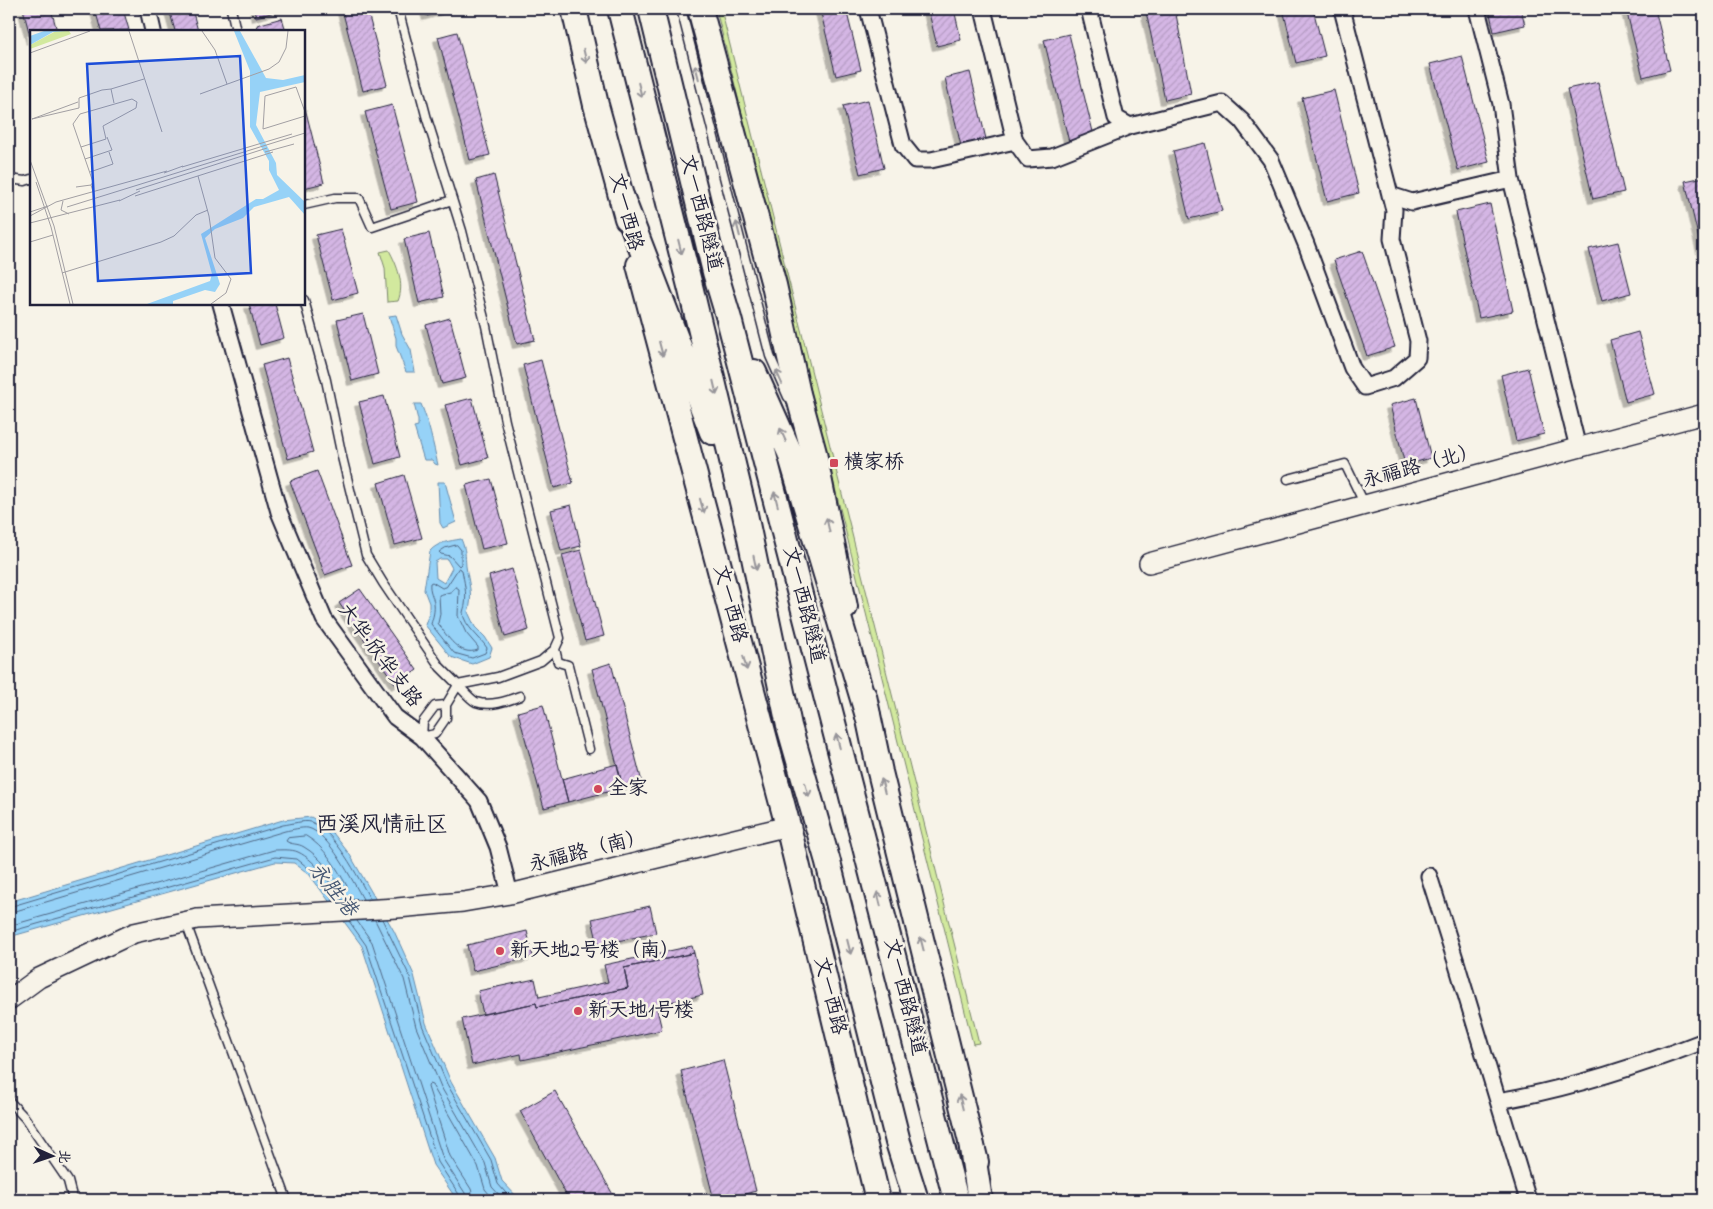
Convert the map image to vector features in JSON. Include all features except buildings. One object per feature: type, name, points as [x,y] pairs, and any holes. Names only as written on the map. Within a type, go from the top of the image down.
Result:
[{"type":"main road","name":"文一西路","points":[[574,9],[596,105],[788,826],[878,1200]]},
{"type":"main road","name":"文一西路隧道","points":[[620,9],[745,514],[789,726],[828,862],[898,1142],[916,1200]]},
{"type":"main road","name":"文一西路隧道","points":[[650,9],[712,263],[729,319],[956,1200]]},
{"type":"main road","points":[[700,9],[774,285],[798,394],[814,453],[868,716],[985,1200]]},
{"type":"main road","points":[[622,198],[745,514]]},
{"type":"main road","points":[[729,319],[790,453],[868,716]]},
{"type":"main road","points":[[898,1142],[910,1200]]},
{"type":"main road","points":[[971,1142],[980,1200]]},
{"type":"street","points":[[148,9],[153,30]]},
{"type":"street","points":[[868,9],[903,145],[915,160],[931,160],[1015,141]]},
{"type":"street","points":[[983,9],[1015,141],[1028,159],[1052,156],[1130,126],[1222,103],[1242,121],[1271,160],[1306,244],[1352,368],[1365,387],[1394,378],[1417,358],[1418,341],[1392,239],[1394,210],[1342,9]]},
{"type":"street","points":[[1089,9],[1116,118],[1130,126]]},
{"type":"street","points":[[1477,9],[1501,104],[1511,179],[1578,448]]},
{"type":"street","points":[[1390,195],[1412,202],[1511,179]]},
{"type":"street","name":"大华·欣华支路","points":[[221,305],[279,512],[324,619],[395,717],[422,737],[479,801],[498,847],[510,894]]},
{"type":"street","name":"永福路（北）","points":[[1149,563],[1704,414]]},
{"type":"street","name":"永福路（南）","points":[[9,1000],[39,978],[134,933],[185,921],[463,902],[510,894],[788,826]]},
{"type":"street","points":[[1429,876],[1528,1200]]},
{"type":"street","points":[[1498,1101],[1527,1096],[1603,1076],[1704,1042]]},
{"type":"lane","points":[[231,9],[236,30]]},
{"type":"lane","points":[[398,9],[426,119],[462,232],[486,326],[505,421],[560,638],[555,649],[541,662],[498,677],[458,685],[446,705],[446,718],[435,734],[422,737],[423,722],[435,706],[446,705]]},
{"type":"lane","points":[[681,9],[770,356],[814,453]]},
{"type":"lane","points":[[9,179],[25,181],[30,179]]},
{"type":"lane","points":[[305,205],[336,198],[359,198],[372,227],[452,200]]},
{"type":"lane","points":[[305,304],[326,380],[342,457],[366,555],[440,667],[475,701],[486,704],[503,702],[520,696]]},
{"type":"lane","points":[[1288,479],[1345,464],[1365,505]]},
{"type":"lane","points":[[555,649],[558,662],[568,665],[589,749]]},
{"type":"lane","points":[[185,921],[287,1200]]},
{"type":"lane","points":[[9,1101],[26,1118],[68,1181],[73,1200]]},
{"type":"green space","points":[[716,9],[721,9],[979,1043],[973,1044]]},
{"type":"green space","points":[[389,250],[397,268],[401,288],[398,301],[387,302],[385,268],[380,252]]},
{"type":"water","points":[[396,315],[402,334],[411,350],[415,372],[406,372],[396,346],[396,338],[389,316]]},
{"type":"water","points":[[414,404],[421,404],[429,426],[438,465],[432,460],[424,460],[414,427],[418,426],[418,420]]},
{"type":"water","points":[[438,482],[445,482],[456,522],[443,528],[440,523]]},
{"type":"water","points":[[461,539],[465,552],[471,595],[468,612],[475,627],[492,648],[489,657],[472,664],[451,657],[425,625],[429,613],[429,603],[424,590],[430,551],[440,544]],"holes":[[[440,559],[447,559],[452,568],[444,583],[436,578],[435,562]]]},
{"type":"water","name":"永胜港","points":[[311,817],[330,829],[350,855],[394,931],[414,975],[426,1023],[451,1082],[495,1158],[502,1181],[520,1200],[457,1200],[433,1165],[362,946],[309,874],[294,863],[275,862],[9,937],[9,902],[283,820]]},
{"type":"place","name":"横家桥","points":[[834,463]]},
{"type":"place","name":"全家","points":[[598,789]]},
{"type":"place","name":"新天地2号楼（南）","points":[[500,951]]},
{"type":"place","name":"新天地1号楼","points":[[578,1011]]},
{"type":"district","name":"西溪风情社区","points":[[382,826]]}]
